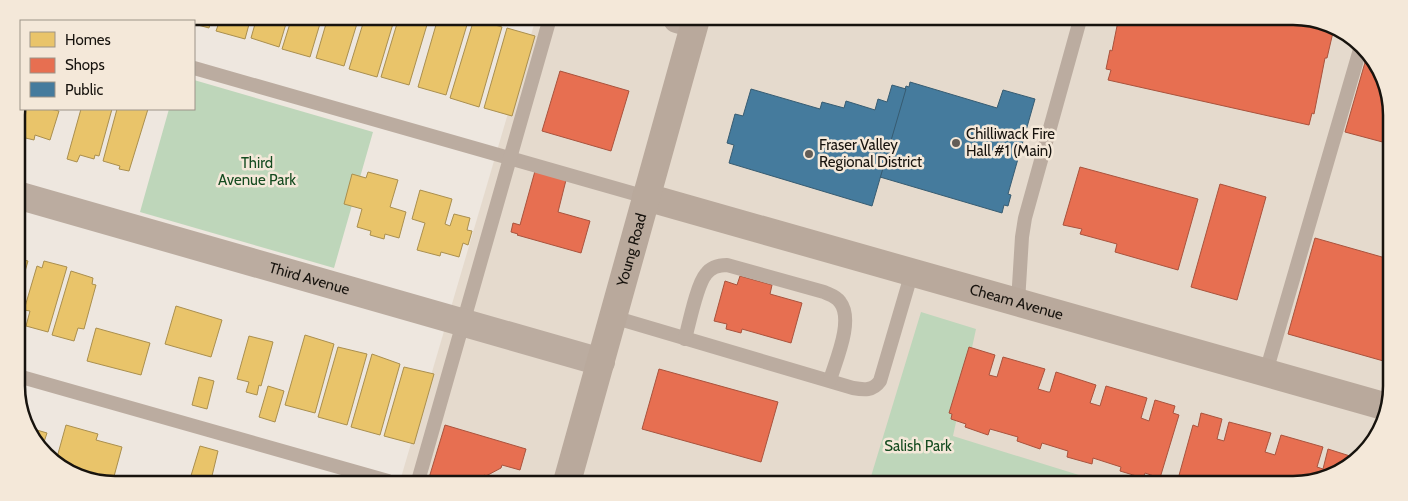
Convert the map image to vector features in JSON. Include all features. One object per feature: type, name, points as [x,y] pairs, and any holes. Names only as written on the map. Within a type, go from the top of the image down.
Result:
[{"type":"street","name":"Young Road","points":[[570,476],[646,197],[688,25]]},
{"type":"street","name":"Third Avenue","points":[[25,197],[601,362]]},
{"type":"street","name":"Cheam Avenue","points":[[646,197],[1381,405]]},
{"type":"lane","points":[[419,476],[548,25]]},
{"type":"lane","points":[[1018,302],[1025,218],[1079,25]]},
{"type":"lane","points":[[1266,372],[1359,53]]},
{"type":"lane","points":[[195,68],[646,197]]},
{"type":"lane","points":[[685,338],[702,280],[710,269],[716,267],[727,265],[824,292],[840,301],[845,310],[846,321],[830,380]]},
{"type":"lane","points":[[613,317],[862,389],[870,389],[880,381],[912,272]]},
{"type":"lane","points":[[25,378],[370,476]]},
{"type":"shaded area","points":[[534,25],[1293,25],[1322,30],[1343,40],[1357,51],[1371,70],[1376,81],[1380,92],[1383,115],[1382,398],[1374,426],[1364,441],[1348,457],[1327,469],[1299,476],[401,476]]},
{"type":"green space","name":"Third Avenue Park","points":[[195,80],[373,132],[334,268],[140,212],[169,110],[195,110]]},
{"type":"green space","name":"Salish Park","points":[[921,312],[976,329],[953,436],[1082,476],[871,476]]},
{"type":"building: Homes","points":[[198,25],[210,25],[209,28]]},
{"type":"building: Homes","points":[[218,25],[249,25],[245,39],[216,31]]},
{"type":"building: Homes","points":[[255,25],[286,25],[279,47],[251,38]]},
{"type":"building: Homes","points":[[290,25],[320,25],[310,57],[282,49]]},
{"type":"building: Homes","points":[[326,25],[357,25],[344,66],[316,58]]},
{"type":"building: Homes","points":[[363,25],[393,25],[377,77],[349,69]]},
{"type":"building: Homes","points":[[397,25],[427,25],[409,85],[381,77]]},
{"type":"building: Homes","points":[[436,25],[467,25],[446,95],[418,87]]},
{"type":"building: Homes","points":[[472,25],[495,25],[502,27],[479,107],[450,98]]},
{"type":"building: Homes","points":[[507,28],[535,36],[512,116],[484,108]]},
{"type":"building: Homes","points":[[25,110],[59,111],[50,140],[35,135],[34,140],[25,138]]},
{"type":"building: Homes","points":[[81,110],[112,110],[99,156],[95,155],[94,159],[80,155],[77,162],[67,159]]},
{"type":"building: Homes","points":[[117,110],[148,110],[129,171],[119,169],[120,166],[103,161]]},
{"type":"building: Homes","points":[[368,172],[398,180],[390,207],[406,212],[399,238],[385,234],[384,239],[370,235],[371,231],[357,227],[362,209],[344,204],[352,174],[366,178]]},
{"type":"building: Homes","points":[[420,190],[452,199],[445,224],[450,226],[454,214],[470,218],[467,230],[472,231],[468,245],[463,243],[459,257],[441,252],[440,256],[417,250],[425,223],[412,219]]},
{"type":"building: Homes","points":[[25,260],[28,261],[25,272]]},
{"type":"building: Homes","points":[[44,261],[67,267],[48,332],[26,326],[30,311],[25,310],[25,307],[37,266],[42,268]]},
{"type":"building: Homes","points":[[71,271],[93,278],[92,284],[96,285],[84,329],[78,328],[74,341],[52,335]]},
{"type":"building: Homes","points":[[176,306],[222,320],[211,357],[165,344]]},
{"type":"building: Homes","points":[[96,328],[150,343],[141,375],[87,361]]},
{"type":"building: Homes","points":[[305,335],[334,344],[315,413],[285,405]]},
{"type":"building: Homes","points":[[249,336],[273,342],[257,395],[246,392],[249,382],[237,379]]},
{"type":"building: Homes","points":[[338,347],[367,354],[347,425],[318,417]]},
{"type":"building: Homes","points":[[372,354],[400,364],[380,435],[351,427]]},
{"type":"building: Homes","points":[[404,367],[434,374],[414,444],[384,436]]},
{"type":"building: Homes","points":[[199,377],[214,381],[207,409],[192,405]]},
{"type":"building: Homes","points":[[268,386],[284,391],[275,422],[259,417]]},
{"type":"building: Homes","points":[[66,425],[98,434],[96,440],[122,447],[114,476],[98,474],[75,467],[58,455]]},
{"type":"building: Homes","points":[[36,430],[47,433],[44,441]]},
{"type":"building: Homes","points":[[200,446],[218,451],[212,476],[191,476]]},
{"type":"building: Shops","points":[[1117,25],[1293,25],[1310,27],[1333,34],[1327,58],[1325,58],[1314,114],[1312,113],[1309,125],[1108,80],[1111,70],[1106,69],[1110,50],[1112,51]]},
{"type":"building: Shops","points":[[1365,62],[1371,70],[1380,92],[1383,115],[1383,142],[1345,132]]},
{"type":"building: Shops","points":[[560,71],[629,91],[611,151],[542,131]]},
{"type":"building: Shops","points":[[1080,167],[1198,199],[1178,270],[1115,252],[1117,244],[1080,234],[1082,229],[1063,225]]},
{"type":"building: Shops","points":[[535,171],[566,180],[558,212],[590,221],[581,253],[511,232],[513,223],[520,225]]},
{"type":"building: Shops","points":[[1220,184],[1266,197],[1237,300],[1191,287]]},
{"type":"building: Shops","points":[[1315,238],[1383,257],[1383,361],[1288,334]]},
{"type":"building: Shops","points":[[740,276],[772,285],[770,294],[802,303],[791,343],[742,329],[741,333],[726,329],[727,324],[714,321],[725,281],[737,285]]},
{"type":"building: Shops","points":[[969,347],[995,355],[989,375],[997,377],[1003,357],[1045,369],[1038,389],[1050,392],[1056,372],[1096,385],[1090,403],[1100,406],[1106,386],[1147,398],[1141,418],[1149,421],[1155,400],[1175,406],[1173,413],[1179,415],[1161,476],[1145,473],[1144,476],[1136,476],[1120,471],[1121,467],[1093,458],[1092,464],[1067,457],[1068,451],[1042,443],[1040,449],[1017,441],[1018,437],[990,429],[988,435],[965,427],[966,424],[951,419],[952,414],[949,413]]},
{"type":"building: Shops","points":[[659,369],[778,402],[761,462],[642,429]]},
{"type":"building: Shops","points":[[1201,413],[1222,419],[1217,439],[1224,441],[1229,422],[1271,433],[1265,452],[1275,455],[1281,435],[1323,447],[1317,467],[1323,469],[1328,449],[1349,456],[1327,469],[1299,476],[1179,476],[1193,425],[1198,427]]},
{"type":"building: Shops","points":[[445,425],[526,449],[520,470],[502,465],[501,468],[486,476],[430,476]]},
{"type":"building: Public","name":"Chilliwack Fire Hall #1 (Main)","points":[[910,82],[997,108],[1003,90],[1035,99],[1008,194],[1011,195],[1008,206],[1004,205],[1002,213],[880,177],[906,86],[909,87]]},
{"type":"building: Public","name":"Fraser Valley Regional District","points":[[892,85],[906,89],[872,206],[729,163],[734,145],[727,143],[735,114],[743,116],[751,89],[820,109],[822,102],[844,108],[846,101],[875,110],[878,99],[887,102]]},
{"type":"place","name":"Chilliwack Fire Hall #1 (Main)","points":[[956,143]]},
{"type":"place","name":"Fraser Valley Regional District","points":[[809,154]]}]
